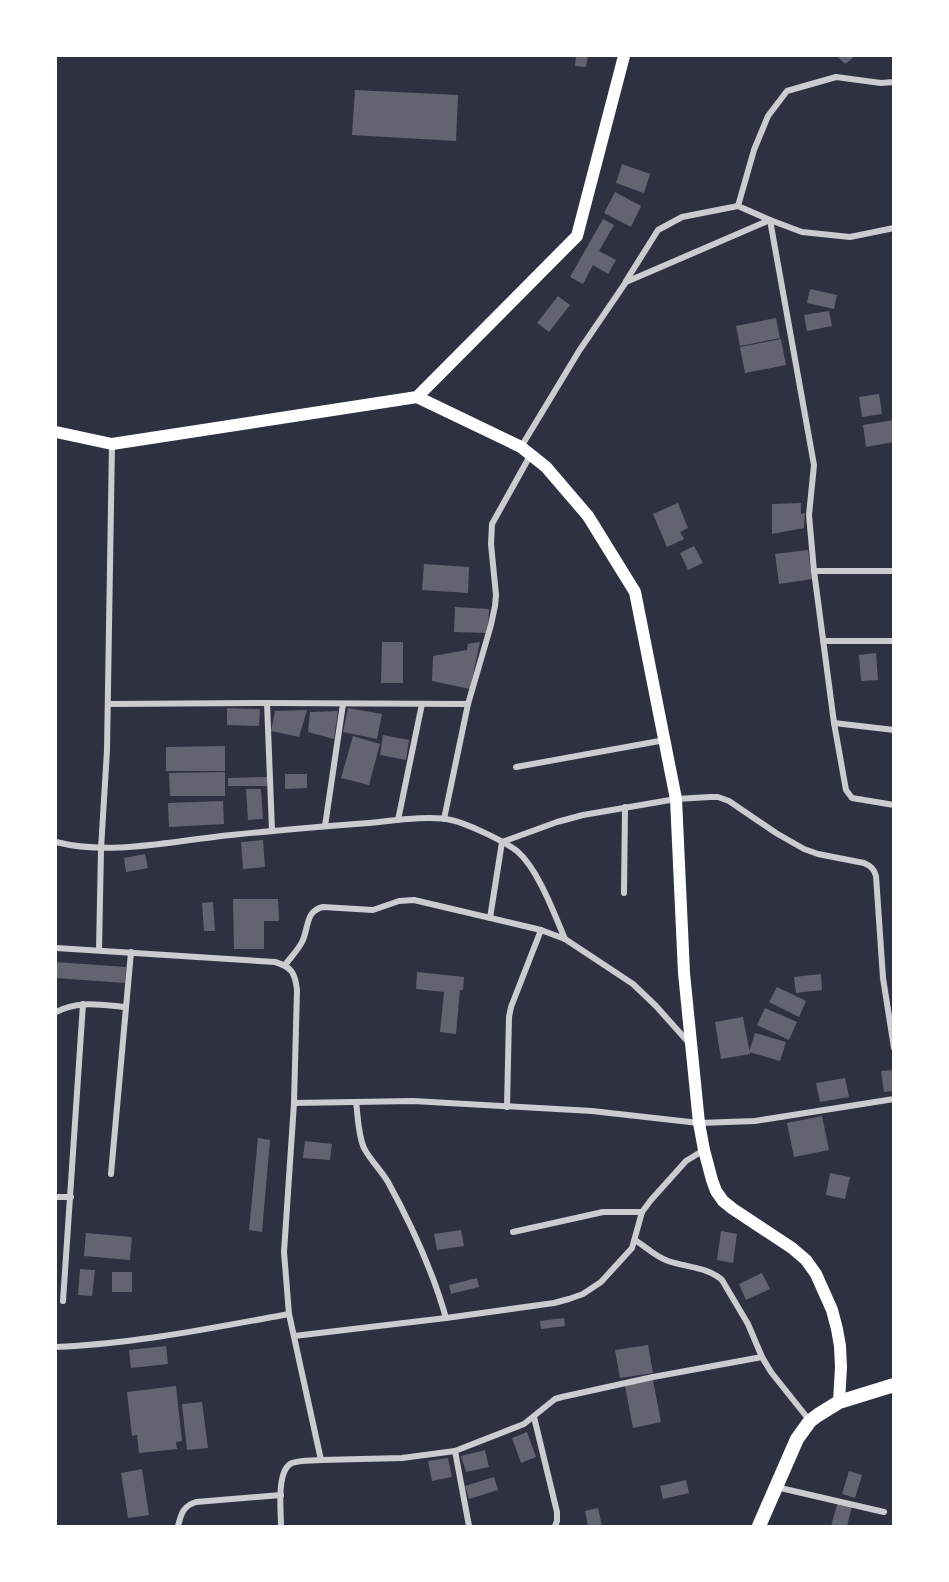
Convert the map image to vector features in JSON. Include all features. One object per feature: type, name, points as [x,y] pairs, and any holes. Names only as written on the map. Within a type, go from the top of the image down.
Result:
[{"type":"main road","points":[[417,398],[577,236],[624,56]]},
{"type":"main road","points":[[56,432],[112,444],[417,398],[532,454],[546,466],[588,516],[635,592],[676,799],[684,973],[699,1123],[704,1150],[716,1191],[723,1201],[792,1248],[807,1260],[816,1274],[832,1310],[837,1329],[841,1367],[839,1402]]},
{"type":"main road","points":[[759,1527],[797,1439],[810,1421],[839,1402],[894,1385]]},
{"type":"street","points":[[738,206],[754,150],[768,116],[787,91],[836,76],[882,83],[894,82]]},
{"type":"street","points":[[521,447],[579,351],[658,230],[681,217],[738,206],[802,232],[850,237],[894,228]]},
{"type":"street","points":[[626,282],[770,220]]},
{"type":"street","points":[[770,220],[814,465],[809,515],[814,571],[834,723],[848,794],[859,800],[894,805]]},
{"type":"street","points":[[99,950],[101,849],[107,750],[112,444]]},
{"type":"street","points":[[444,819],[468,705],[495,606],[492,524],[532,454]]},
{"type":"street","points":[[814,571],[894,571]]},
{"type":"street","points":[[823,641],[894,641]]},
{"type":"street","points":[[267,703],[272,830]]},
{"type":"street","points":[[108,704],[468,705]]},
{"type":"street","points":[[325,826],[344,704]]},
{"type":"street","points":[[398,820],[422,704]]},
{"type":"street","points":[[834,723],[894,730]]},
{"type":"street","points":[[516,767],[664,740]]},
{"type":"street","points":[[502,842],[557,822],[626,807],[676,799],[710,797],[725,799],[804,849],[870,866],[876,876],[884,978],[894,1048]]},
{"type":"street","points":[[624,893],[626,807]]},
{"type":"street","points":[[56,842],[101,849],[272,830],[398,820],[453,820],[502,842],[528,863],[565,939]]},
{"type":"street","points":[[490,918],[502,842]]},
{"type":"street","points":[[285,965],[301,945],[310,915],[316,908],[373,910],[414,900],[541,930],[565,939],[633,984],[691,1046]]},
{"type":"street","points":[[507,1107],[509,1017],[541,930]]},
{"type":"street","points":[[56,948],[275,962],[285,965],[295,977],[297,990],[294,1103],[284,1252],[289,1314],[321,1460]]},
{"type":"street","points":[[111,1174],[131,952]]},
{"type":"street","points":[[56,1012],[83,1004],[126,1007]]},
{"type":"street","points":[[63,1301],[83,1004]]},
{"type":"street","points":[[294,1103],[413,1101],[592,1111],[699,1123],[775,1119],[894,1099]]},
{"type":"street","points":[[356,1102],[365,1149],[387,1181],[402,1210],[432,1275],[446,1318]]},
{"type":"street","points":[[294,1336],[554,1303],[583,1294],[601,1282],[632,1248],[642,1212],[651,1200],[686,1161],[704,1150]]},
{"type":"street","points":[[56,1197],[71,1197]]},
{"type":"street","points":[[513,1233],[603,1212],[642,1212]]},
{"type":"street","points":[[635,1240],[667,1260],[717,1275],[743,1315],[771,1372],[810,1421]]},
{"type":"street","points":[[56,1347],[159,1337],[289,1314]]},
{"type":"street","points":[[281,1527],[283,1474],[290,1464],[321,1460],[402,1458],[455,1451],[511,1430],[534,1417],[549,1403],[562,1396],[762,1357]]},
{"type":"street","points":[[534,1417],[557,1512],[555,1527]]},
{"type":"street","points":[[455,1451],[469,1527]]},
{"type":"street","points":[[775,1486],[884,1512]]},
{"type":"street","points":[[178,1527],[181,1514],[189,1504],[281,1495]]},
{"type":"building","points":[[576,56],[588,56],[586,67],[575,66]]},
{"type":"building","points":[[837,56],[855,56],[845,64]]},
{"type":"building","points":[[355,90],[458,95],[456,141],[352,135]]},
{"type":"building","points":[[622,164],[650,174],[644,193],[616,183]]},
{"type":"building","points":[[615,192],[641,206],[631,227],[604,213]]},
{"type":"building","points":[[603,219],[614,225],[599,251],[616,260],[608,274],[593,265],[583,284],[570,277]]},
{"type":"building","points":[[810,289],[837,295],[834,309],[807,303]]},
{"type":"building","points":[[558,296],[570,305],[549,332],[537,323]]},
{"type":"building","points":[[829,311],[832,326],[807,331],[804,315]]},
{"type":"building","points":[[776,318],[780,338],[740,346],[736,326]]},
{"type":"building","points":[[781,339],[786,365],[745,373],[740,347]]},
{"type":"building","points":[[879,394],[882,414],[862,417],[859,397]]},
{"type":"building","points":[[894,420],[894,442],[866,447],[863,425]]},
{"type":"building","points":[[678,503],[688,528],[680,532],[684,539],[667,547],[653,514]]},
{"type":"building","points":[[801,503],[801,514],[805,513],[804,528],[772,534],[772,504]]},
{"type":"building","points":[[694,546],[703,563],[688,570],[680,553]]},
{"type":"building","points":[[808,550],[812,579],[779,584],[775,554]]},
{"type":"building","points":[[424,564],[469,567],[468,593],[422,590]]},
{"type":"building","points":[[455,607],[489,609],[488,633],[454,632]]},
{"type":"building","points":[[382,642],[403,642],[403,683],[381,683]]},
{"type":"building","points":[[480,642],[470,689],[432,681],[433,656],[467,650],[468,644]]},
{"type":"building","points":[[876,653],[878,680],[861,681],[859,655]]},
{"type":"building","points":[[227,708],[260,709],[259,726],[227,725]]},
{"type":"building","points":[[348,708],[382,714],[377,739],[343,732]]},
{"type":"building","points":[[307,710],[299,737],[271,731],[275,711]]},
{"type":"building","points":[[338,711],[334,739],[308,732],[310,712]]},
{"type":"building","points":[[383,735],[409,740],[406,760],[380,755]]},
{"type":"building","points":[[353,736],[380,744],[369,785],[341,778]]},
{"type":"building","points":[[225,746],[225,771],[166,771],[166,747]]},
{"type":"building","points":[[225,772],[225,796],[170,796],[169,773]]},
{"type":"building","points":[[285,774],[307,774],[307,788],[285,789]]},
{"type":"building","points":[[267,777],[267,786],[228,786],[228,778]]},
{"type":"building","points":[[246,789],[261,789],[263,819],[248,820]]},
{"type":"building","points":[[223,801],[224,824],[169,827],[168,803]]},
{"type":"building","points":[[263,840],[265,867],[243,869],[241,842]]},
{"type":"building","points":[[145,854],[148,868],[126,872],[124,858]]},
{"type":"building","points":[[233,899],[278,899],[279,921],[264,921],[264,949],[234,949]]},
{"type":"building","points":[[213,902],[215,931],[204,931],[202,903]]},
{"type":"building","points":[[56,962],[126,967],[125,983],[56,978]]},
{"type":"building","points":[[417,972],[464,977],[463,990],[460,990],[456,1034],[440,1032],[444,992],[416,989]]},
{"type":"building","points":[[821,974],[822,990],[796,993],[794,977]]},
{"type":"building","points":[[777,987],[806,1001],[799,1017],[769,1002]]},
{"type":"building","points":[[765,1008],[797,1022],[789,1040],[757,1025]]},
{"type":"building","points":[[743,1017],[750,1054],[721,1059],[715,1022]]},
{"type":"building","points":[[755,1033],[786,1042],[780,1061],[749,1052]]},
{"type":"building","points":[[893,1070],[894,1091],[884,1092],[881,1071]]},
{"type":"building","points":[[845,1078],[849,1097],[820,1102],[816,1083]]},
{"type":"building","points":[[822,1116],[829,1150],[794,1157],[787,1123]]},
{"type":"building","points":[[258,1138],[270,1140],[262,1232],[249,1230]]},
{"type":"building","points":[[305,1141],[332,1144],[330,1160],[303,1158]]},
{"type":"building","points":[[830,1173],[850,1177],[845,1199],[826,1195]]},
{"type":"building","points":[[461,1230],[464,1246],[437,1250],[434,1234]]},
{"type":"building","points":[[721,1231],[737,1234],[733,1263],[717,1260]]},
{"type":"building","points":[[86,1233],[132,1237],[130,1260],[84,1256]]},
{"type":"building","points":[[80,1269],[95,1270],[92,1296],[78,1295]]},
{"type":"building","points":[[112,1272],[132,1272],[132,1292],[112,1292]]},
{"type":"building","points":[[762,1273],[770,1289],[746,1300],[739,1284]]},
{"type":"building","points":[[477,1278],[479,1287],[451,1294],[449,1285]]},
{"type":"building","points":[[564,1318],[565,1326],[541,1329],[540,1321]]},
{"type":"building","points":[[648,1345],[653,1373],[620,1378],[615,1350]]},
{"type":"building","points":[[166,1346],[168,1364],[131,1368],[129,1350]]},
{"type":"building","points":[[653,1380],[661,1422],[633,1428],[625,1386]]},
{"type":"building","points":[[176,1386],[182,1441],[176,1442],[177,1449],[139,1453],[137,1435],[132,1436],[127,1392]]},
{"type":"building","points":[[202,1402],[208,1448],[187,1450],[182,1404]]},
{"type":"building","points":[[527,1432],[536,1457],[521,1463],[512,1438]]},
{"type":"building","points":[[485,1450],[489,1467],[466,1472],[461,1456]]},
{"type":"building","points":[[448,1458],[452,1477],[432,1481],[428,1461]]},
{"type":"building","points":[[142,1469],[149,1515],[128,1518],[121,1473]]},
{"type":"building","points":[[849,1471],[862,1475],[855,1498],[842,1494]]},
{"type":"building","points":[[494,1477],[498,1490],[469,1499],[465,1486]]},
{"type":"building","points":[[686,1480],[689,1493],[663,1499],[660,1486]]},
{"type":"building","points":[[838,1502],[852,1506],[847,1526],[831,1526]]},
{"type":"building","points":[[598,1508],[602,1526],[588,1526],[585,1511]]}]
